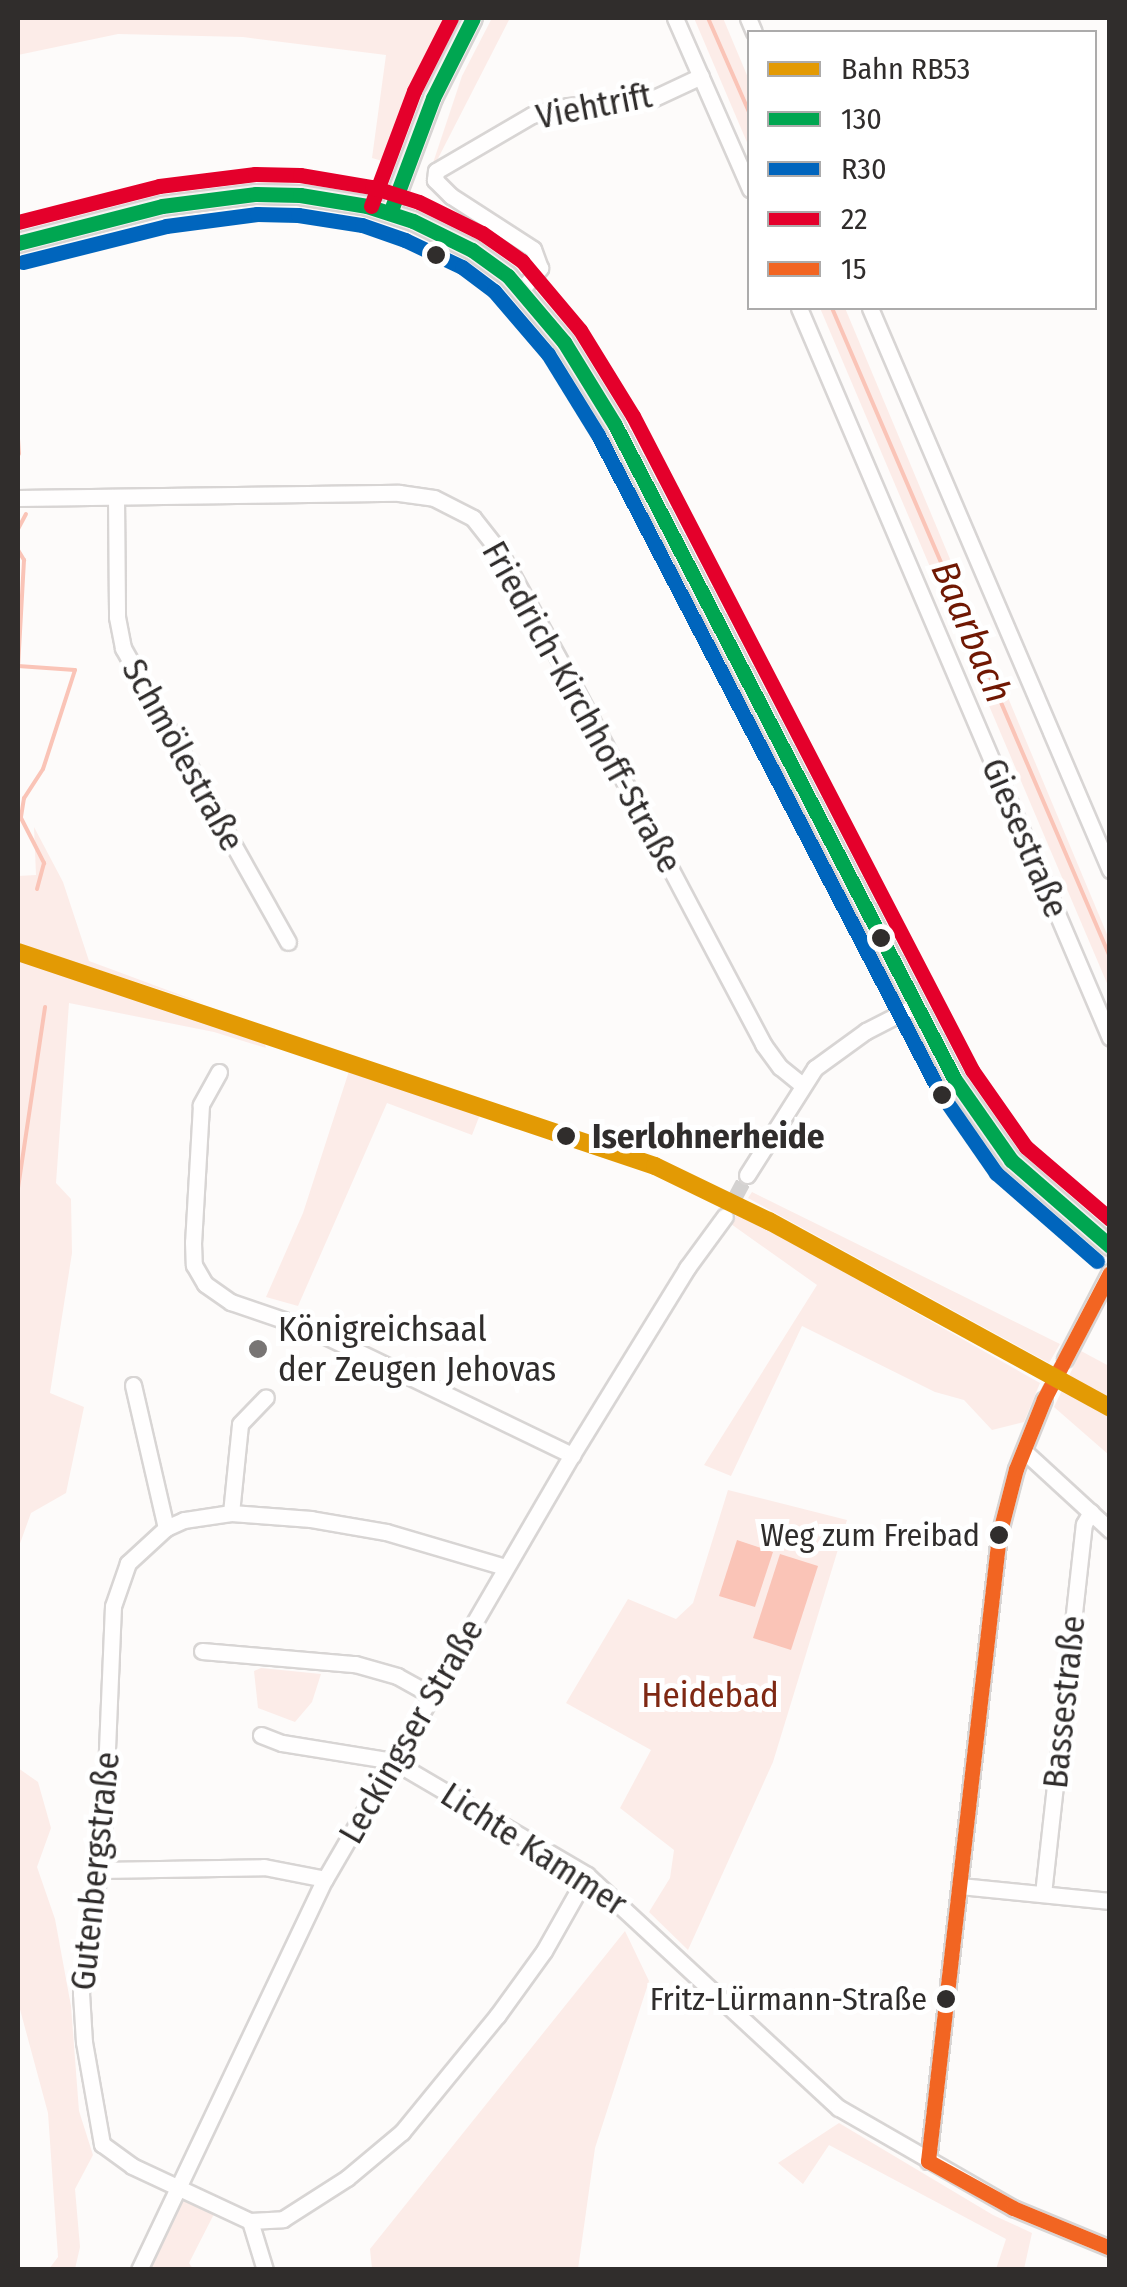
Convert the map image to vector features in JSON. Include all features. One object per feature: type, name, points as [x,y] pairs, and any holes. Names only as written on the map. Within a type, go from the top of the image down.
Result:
[{"type":"main road","points":[[390,213],[433,98],[472,18]]},
{"type":"main road","points":[[18,243],[162,206],[256,194],[310,196],[390,213],[472,250],[522,289],[564,342],[616,426],[913,1006],[955,1080],[1011,1160],[1110,1246]]},
{"type":"street","points":[[676,18],[747,182]]},
{"type":"street","name":"Viehtrift","points":[[522,289],[540,268],[533,249],[452,196],[435,180],[436,171],[532,115],[568,106],[652,99],[701,76]]},
{"type":"street","name":"Giesestraße","points":[[800,310],[1110,1038]]},
{"type":"street","name":"Giesestraße","points":[[871,310],[1110,870]]},
{"type":"street","name":"Friedrich-Kirchhoff-Straße","points":[[18,498],[400,493],[434,498],[473,518],[498,551],[571,681],[763,1044],[780,1067],[802,1085]]},
{"type":"street","name":"Schmölestraße","points":[[116,497],[117,618],[123,648],[288,942]]},
{"type":"street","points":[[748,1175],[802,1085],[830,1055],[913,1006]]},
{"type":"street","points":[[219,1072],[201,1105],[193,1242],[194,1265],[204,1284],[231,1302],[313,1330],[572,1455]]},
{"type":"street","name":"Leckingser Straße","points":[[140,2270],[325,1879],[572,1455],[686,1268],[725,1216]]},
{"type":"street","points":[[1065,1359],[1110,1272]]},
{"type":"street","points":[[133,1385],[166,1528]]},
{"type":"street","points":[[232,1513],[240,1424],[266,1396]]},
{"type":"street","points":[[928,2162],[999,1535],[1044,1399]]},
{"type":"street","points":[[1024,1451],[1110,1530]]},
{"type":"street","name":"Bassestraße","points":[[1043,1894],[1084,1524],[1091,1512]]},
{"type":"street","name":"Gutenbergstraße","points":[[250,2222],[112,2154],[98,2132],[84,2042],[82,1993],[100,1870],[118,1585],[136,1552],[166,1528],[184,1520],[232,1513],[310,1519],[386,1532],[505,1568]]},
{"type":"street","points":[[202,1651],[355,1664],[397,1676],[431,1695]]},
{"type":"street","points":[[261,1735],[282,1743],[393,1761]]},
{"type":"street","name":"Lichte Kammer","points":[[393,1761],[587,1875],[837,2106],[1013,2208],[1110,2248]]},
{"type":"street","points":[[100,1870],[264,1867],[325,1879]]},
{"type":"street","points":[[266,2270],[250,2222],[283,2219],[347,2178],[402,2132],[507,2003],[544,1950],[587,1875]]},
{"type":"street","points":[[960,1886],[1110,1901]]},
{"type":"green space","points":[[18,18],[458,18],[413,108],[396,165],[372,158],[386,55],[243,37],[118,34],[18,55]]},
{"type":"green space","points":[[492,18],[510,18],[428,178],[462,76]]},
{"type":"green space","points":[[694,18],[723,18],[747,75],[747,142]]},
{"type":"green space","points":[[821,310],[846,310],[1109,939],[1109,988]]},
{"type":"green space","points":[[34,827],[63,882],[89,961],[205,1004],[18,944],[18,876],[36,875]]},
{"type":"green space","points":[[18,957],[262,1035],[266,1048],[214,1032],[69,1003],[56,1183],[71,1199],[72,1253],[50,1393],[84,1407],[66,1493],[31,1513],[18,1549]]},
{"type":"green space","points":[[350,1068],[481,1112],[472,1135],[387,1103],[298,1306],[266,1297],[303,1213]]},
{"type":"green space","points":[[752,1192],[1060,1344],[1049,1363],[748,1198]]},
{"type":"green space","points":[[738,1212],[1040,1383],[1024,1422],[992,1430],[964,1400],[935,1392],[802,1326],[731,1476],[704,1465],[817,1285],[731,1224]]},
{"type":"green space","points":[[1081,1351],[1109,1366],[1109,1455],[1054,1407]]},
{"type":"green space","name":"Heidebad","points":[[728,1490],[847,1520],[773,1762],[688,1950],[649,1912],[670,1878],[674,1850],[620,1808],[651,1750],[566,1703],[628,1599],[676,1619],[693,1603]]},
{"type":"green space","points":[[261,1668],[321,1674],[312,1702],[295,1722],[258,1708],[254,1671]]},
{"type":"green space","points":[[18,1768],[38,1782],[51,1828],[37,1867],[55,1919],[71,2006],[79,2111],[93,2155],[75,2189],[80,2247],[75,2269],[49,2269],[58,2257],[48,2113],[18,2002]]},
{"type":"green space","points":[[625,1931],[649,1981],[595,2148],[578,2269],[372,2269],[370,2249]]},
{"type":"green space","points":[[839,2123],[993,2215],[1032,2233],[1024,2269],[996,2269],[1006,2239],[829,2145],[803,2184],[778,2163]]},
{"type":"green space","points":[[179,2196],[214,2214],[189,2263],[193,2269],[154,2269],[149,2264]]},
{"type":"shaded area","points":[[737,1540],[773,1552],[755,1607],[719,1596]]},
{"type":"shaded area","points":[[780,1554],[818,1566],[791,1650],[753,1638]]},
{"type":"waterway","name":"Baarbach","points":[[708,18],[747,107]]},
{"type":"waterway","name":"Baarbach","points":[[833,310],[1110,957]]},
{"type":"waterway","points":[[18,439],[19,454]]},
{"type":"waterway","points":[[18,529],[26,514]]},
{"type":"waterway","points":[[18,550],[24,560],[18,666],[75,670],[43,769],[24,798],[21,818],[44,863],[37,889]]},
{"type":"waterway","points":[[18,1188],[45,1007]]},
{"type":"tunnel","points":[[725,1216],[747,1175]]},
{"type":"tunnel","points":[[1044,1399],[1065,1359]]},
{"type":"rail line","name":"RB53","points":[[18,952],[655,1166],[769,1221],[1110,1408]]},
{"type":"transit line","name":"22","points":[[371,206],[414,91],[451,18]]},
{"type":"transit line","name":"130","points":[[390,213],[433,98],[473,18]]},
{"type":"transit line","name":"22","points":[[18,222],[159,186],[255,174],[300,175],[372,187],[419,202],[482,233],[522,261],[580,330],[633,416],[972,1070],[1026,1147],[1110,1219]]},
{"type":"transit line","name":"130","points":[[18,243],[162,206],[256,194],[300,195],[367,206],[413,221],[472,250],[508,276],[564,342],[615,425],[955,1080],[1011,1160],[1110,1246]]},
{"type":"transit line","name":"R30","points":[[23,262],[166,226],[257,214],[298,215],[362,225],[405,240],[462,267],[494,291],[548,354],[598,435],[939,1091],[996,1173],[1097,1261]]},
{"type":"transit line","name":"15","points":[[928,2161],[999,1535],[1016,1469],[1044,1399],[1110,1273]]},
{"type":"transit line","name":"15","points":[[928,2161],[1013,2208],[1110,2248]]},
{"type":"place","name":"Iserlohnerheide","points":[[566,1136]]},
{"type":"place","name":"Königreichsaal der Zeugen Jehovas","points":[[258,1349]]},
{"type":"place","name":"Weg zum Freibad","points":[[999,1535]]},
{"type":"place","name":"Fritz-Lürmann-Straße","points":[[946,1999]]}]
